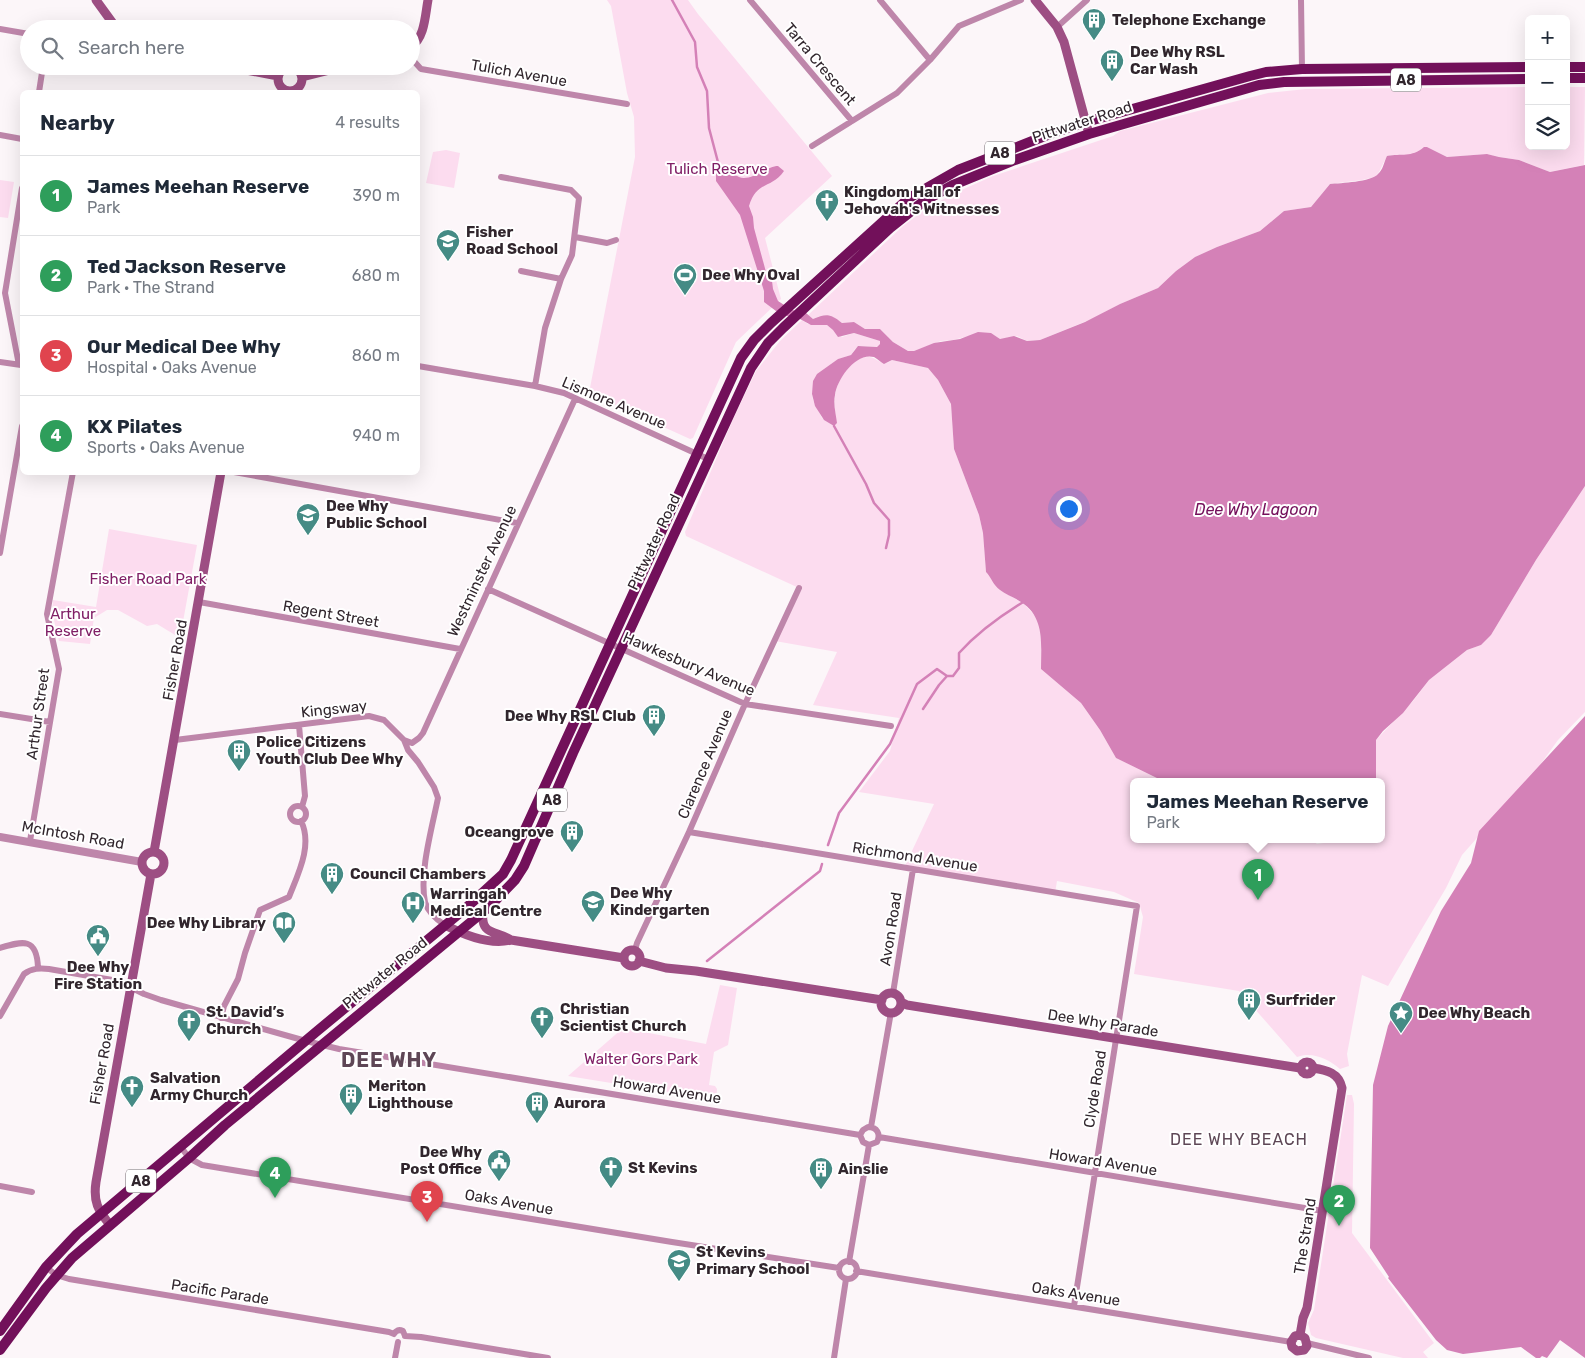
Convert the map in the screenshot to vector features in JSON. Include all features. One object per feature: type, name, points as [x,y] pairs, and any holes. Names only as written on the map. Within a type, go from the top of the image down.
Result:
[{"type":"highway","name":"Pittwater Road","points":[[0,1331],[46,1266],[62,1248],[488,889],[507,868],[736,365],[754,340],[771,323],[887,217],[918,192],[939,180],[975,163],[1050,134],[1086,122],[1266,72],[1302,69],[1525,67]]},
{"type":"highway","points":[[1570,67],[1585,67]]},
{"type":"highway","points":[[1570,78],[1585,78]]},
{"type":"highway","name":"Pittwater Road","points":[[0,1350],[56,1275],[72,1258],[225,1125],[499,898],[514,880],[524,866],[573,753],[751,368],[768,344],[783,328],[890,228],[924,201],[953,185],[995,168],[1089,134],[1236,91],[1276,83],[1525,79]]},
{"type":"main road","points":[[96,0],[110,20]]},
{"type":"main road","points":[[420,38],[428,0]]},
{"type":"main road","points":[[1035,0],[1057,27],[1064,42],[1089,134]]},
{"type":"main road","points":[[273,75],[278,76],[279,84],[285,90]]},
{"type":"main road","points":[[295,90],[300,86],[302,77],[310,75]]},
{"type":"main road","name":"Fisher Road","points":[[154,852],[220,475]]},
{"type":"main road","points":[[154,852],[160,855],[164,865],[158,873],[151,874],[145,871],[142,862],[147,853],[154,852]]},
{"type":"main road","name":"Fisher Road","points":[[110,1225],[101,1214],[94,1195],[151,874]]},
{"type":"main road","points":[[483,911],[483,922],[487,930],[494,934],[504,935],[511,940]]},
{"type":"main road","points":[[445,925],[468,936],[503,942],[511,940],[624,958]]},
{"type":"main road","points":[[635,950],[640,956],[640,961],[636,965],[631,966],[626,963],[624,958],[627,951],[635,950]]},
{"type":"main road","points":[[640,961],[675,970],[696,971],[882,1000]]},
{"type":"main road","points":[[894,993],[899,996],[901,1002],[899,1008],[891,1012],[883,1007],[882,1000],[888,994],[894,993]]},
{"type":"main road","name":"Dee Why Parade","points":[[901,1002],[1300,1068],[1302,1072],[1307,1074],[1312,1072],[1314,1068]]},
{"type":"main road","name":"The Strand","points":[[1300,1336],[1301,1324],[1307,1308],[1342,1088],[1340,1081],[1333,1073],[1314,1068]]},
{"type":"main road","points":[[1300,1336],[1305,1338],[1307,1343],[1304,1350],[1298,1355],[1291,1342],[1293,1338],[1300,1336]]},
{"type":"street","name":"Tarra Crescent","points":[[750,0],[852,121]]},
{"type":"street","points":[[880,0],[930,60]]},
{"type":"street","points":[[812,146],[897,93],[930,60],[959,26],[1021,0]]},
{"type":"street","points":[[1057,27],[1087,0]]},
{"type":"street","points":[[1301,0],[1302,69]]},
{"type":"street","points":[[0,29],[20,32]]},
{"type":"street","name":"Tulich Avenue","points":[[420,68],[627,104]]},
{"type":"street","points":[[39,90],[42,75]]},
{"type":"street","points":[[0,135],[20,139]]},
{"type":"street","points":[[501,176],[570,190],[579,198],[572,255],[561,279],[545,328],[535,386]]},
{"type":"street","points":[[20,200],[5,293],[20,360]]},
{"type":"street","points":[[575,238],[606,244],[616,240]]},
{"type":"street","points":[[521,271],[561,279]]},
{"type":"street","points":[[0,362],[20,365]]},
{"type":"street","name":"Lismore Avenue","points":[[420,366],[535,386],[564,393],[708,459]]},
{"type":"street","name":"Westminster Avenue","points":[[404,740],[412,743],[423,733],[575,399]]},
{"type":"street","points":[[0,552],[20,437]]},
{"type":"street","name":"Arthur Street","points":[[30,841],[59,669],[47,614],[72,475]]},
{"type":"street","points":[[251,475],[517,523]]},
{"type":"street","name":"Clarence Avenue","points":[[635,950],[799,588]]},
{"type":"street","name":"Hawkesbury Avenue","points":[[488,589],[745,704],[891,726]]},
{"type":"street","name":"Regent Street","points":[[199,602],[460,649]]},
{"type":"street","points":[[0,714],[50,722]]},
{"type":"street","name":"Kingsway","points":[[175,740],[375,717],[384,720],[404,740],[408,750],[422,768],[438,798],[426,857],[425,902],[437,920],[445,925]]},
{"type":"street","points":[[299,725],[305,796],[302,807]]},
{"type":"street","points":[[295,806],[302,807],[306,813],[305,818],[301,821],[294,821],[290,817],[291,808],[295,806]]},
{"type":"street","points":[[221,1018],[224,1006],[238,979],[244,953],[260,910],[289,897],[305,850],[304,827],[301,821]]},
{"type":"street","name":"Richmond Avenue","points":[[689,832],[1137,906]]},
{"type":"street","name":"McIntosh Road","points":[[0,836],[142,862]]},
{"type":"street","name":"Avon Road","points":[[894,993],[913,869]]},
{"type":"street","name":"Clyde Road","points":[[1074,1306],[1137,906]]},
{"type":"street","points":[[0,948],[20,942],[29,944],[36,951],[38,968],[29,970],[24,974],[0,1016]]},
{"type":"street","name":"Howard Avenue","points":[[38,968],[118,981],[161,1000],[322,1045],[860,1135]]},
{"type":"street","points":[[871,1127],[891,1012]]},
{"type":"street","points":[[871,1127],[877,1131],[879,1137],[874,1144],[869,1146],[863,1142],[860,1135],[865,1128],[871,1127]]},
{"type":"street","name":"Howard Avenue","points":[[879,1137],[1323,1211]]},
{"type":"street","points":[[849,1262],[869,1146]]},
{"type":"street","points":[[181,1147],[189,1158]]},
{"type":"street","name":"Oaks Avenue","points":[[189,1158],[202,1164],[220,1168],[839,1268]]},
{"type":"street","points":[[0,1186],[32,1192]]},
{"type":"street","points":[[849,1262],[854,1264],[856,1271],[852,1278],[846,1279],[841,1276],[839,1268],[843,1263],[849,1262]]},
{"type":"street","name":"Pacific Parade","points":[[46,1266],[56,1275],[69,1280],[380,1330],[394,1334]]},
{"type":"street","name":"Oaks Avenue","points":[[856,1271],[1291,1342]]},
{"type":"street","points":[[834,1358],[846,1279]]},
{"type":"street","points":[[395,1358],[398,1342],[395,1340],[394,1334],[400,1330],[403,1331],[405,1336]]},
{"type":"street","points":[[398,1342],[402,1341],[405,1336]]},
{"type":"street","points":[[405,1336],[546,1358]]},
{"type":"street","points":[[1307,1343],[1369,1358]]},
{"type":"green space","name":"Tulich Reserve","points":[[607,0],[688,0],[832,176],[765,238],[781,299],[736,342],[693,438],[690,439],[589,393],[635,157],[634,117],[627,93],[611,6]]},
{"type":"green space","points":[[1525,87],[1525,150],[1570,150],[1570,87],[1585,87],[1584,165],[1550,172],[1519,160],[1487,154],[1447,157],[1427,147],[1412,155],[1390,155],[1386,158],[1375,177],[1330,184],[1311,207],[1284,211],[1260,231],[1195,257],[1158,288],[1120,304],[1094,318],[1040,340],[1027,341],[1017,336],[999,339],[994,335],[969,336],[941,341],[914,351],[908,351],[893,342],[880,329],[865,329],[854,322],[842,323],[828,316],[813,319],[808,315],[903,226],[927,208],[957,192],[993,176],[1113,136],[1120,131],[1268,93],[1306,89]]},
{"type":"green space","points":[[446,150],[460,153],[454,188],[426,183],[433,152]]},
{"type":"green space","points":[[0,180],[14,182],[8,218],[0,217]]},
{"type":"green space","points":[[802,320],[808,324],[827,325],[842,337],[854,333],[880,341],[877,347],[861,346],[855,349],[851,355],[838,359],[826,368],[812,394],[822,418],[834,426],[836,423],[834,399],[838,383],[851,365],[863,358],[871,357],[884,363],[892,360],[928,368],[938,380],[951,404],[954,449],[979,515],[983,533],[986,572],[1000,590],[1023,603],[1038,619],[1041,640],[1041,669],[1081,703],[1100,730],[1116,758],[1157,778],[1130,778],[1130,843],[1385,843],[1385,778],[1376,778],[1376,740],[1413,701],[1429,680],[1467,650],[1481,645],[1491,635],[1536,560],[1585,486],[1585,712],[1558,740],[1535,772],[1462,855],[1446,888],[1388,986],[1362,975],[1347,1054],[1349,1066],[1340,1069],[1320,1057],[1303,1055],[1297,1057],[1239,991],[1134,974],[1143,917],[1139,903],[1114,892],[1057,881],[1055,893],[904,868],[934,804],[859,792],[890,751],[899,718],[813,705],[837,652],[775,641],[799,588],[686,536],[685,532],[734,417],[756,371],[780,341]]},
{"type":"green space","name":"Fisher Road Park","points":[[109,529],[197,545],[180,638],[157,624],[147,626],[118,610],[107,610],[94,618],[90,644],[59,641],[52,612],[53,600],[96,607]]},
{"type":"green space","name":"Walter Gors Park","points":[[720,985],[737,988],[728,1045],[714,1052],[709,1085],[715,1086],[717,1089],[716,1100],[568,1076],[623,1028],[706,1044]]},
{"type":"green space","points":[[1347,1095],[1352,1095],[1354,1104],[1352,1233],[1434,1343],[1423,1352],[1428,1358],[1403,1358],[1316,1338],[1311,1335],[1308,1323],[1314,1310]]},
{"type":"water","name":"Dee Why Lagoon","points":[[1427,147],[1447,157],[1487,154],[1519,160],[1550,172],[1585,165],[1585,486],[1536,560],[1491,635],[1481,645],[1467,650],[1429,680],[1403,713],[1376,740],[1376,778],[1157,778],[1116,758],[1100,730],[1081,703],[1041,669],[1040,632],[1034,615],[1021,602],[998,588],[986,572],[983,533],[979,515],[954,449],[951,404],[938,380],[928,368],[892,360],[884,364],[874,357],[861,359],[848,368],[839,382],[834,402],[837,423],[834,426],[824,420],[815,406],[812,394],[813,381],[817,374],[838,359],[851,355],[858,346],[877,347],[880,341],[854,333],[838,337],[827,325],[811,325],[776,311],[764,302],[764,291],[740,215],[716,181],[718,164],[736,176],[743,178],[778,166],[784,171],[775,180],[756,192],[749,206],[766,272],[772,281],[778,301],[792,310],[806,313],[813,319],[828,315],[842,323],[854,322],[865,329],[880,329],[893,342],[908,351],[914,351],[934,343],[960,339],[978,332],[991,333],[1000,339],[1014,336],[1027,341],[1040,340],[1085,322],[1120,304],[1158,288],[1195,257],[1260,231],[1284,211],[1311,207],[1330,184],[1369,179],[1380,172],[1387,156],[1411,154]]},
{"type":"water","points":[[1585,716],[1585,1358],[1560,1340],[1547,1358],[1542,1356],[1536,1358],[1521,1347],[1463,1354],[1447,1350],[1436,1340],[1388,1278],[1370,1248],[1373,1085],[1388,1026],[1441,911],[1471,863],[1479,831]]},
{"type":"waterway","points":[[672,0],[695,42],[697,67],[707,91],[709,128],[719,166]]},
{"type":"waterway","points":[[834,426],[866,484],[874,503],[889,520],[889,535],[886,548]]},
{"type":"waterway","points":[[828,845],[839,813],[890,744],[917,684],[937,669],[947,676],[953,676],[959,668],[959,653],[966,645],[1007,612],[1025,601]]},
{"type":"waterway","points":[[923,709],[947,676]]},
{"type":"waterway","points":[[707,961],[820,871],[822,864]]},
{"type":"place","name":"Telephone Exchange","points":[[1094,41]]},
{"type":"place","name":"Dee Why RSL Car Wash","points":[[1112,82]]},
{"type":"place","name":"Kingdom Hall of Jehovah's Witnesses","points":[[827,222]]},
{"type":"place","name":"Fisher Road School","points":[[448,262]]},
{"type":"place","name":"Dee Why Oval","points":[[685,296]]},
{"type":"place","name":"Dee Why Public School","points":[[308,536]]},
{"type":"place","name":"Dee Why RSL Club","points":[[654,737]]},
{"type":"place","name":"Police Citizens Youth Club Dee Why","points":[[239,772]]},
{"type":"place","name":"Oceangrove","points":[[572,853]]},
{"type":"place","name":"Council Chambers","points":[[332,895]]},
{"type":"place","name":"James Meehan Reserve","points":[[1258,900]]},
{"type":"place","name":"Dee Why Kindergarten","points":[[593,923]]},
{"type":"place","name":"Warringah Medical Centre","points":[[413,924]]},
{"type":"place","name":"Dee Why Library","points":[[284,944]]},
{"type":"place","name":"Dee Why Fire Station","points":[[98,957]]},
{"type":"place","name":"Surfrider","points":[[1249,1021]]},
{"type":"place","name":"Dee Why Beach","points":[[1401,1034]]},
{"type":"place","name":"Christian Scientist Church","points":[[542,1039]]},
{"type":"place","name":"St. David’s Church","points":[[189,1042]]},
{"type":"place","name":"Salvation Army Church","points":[[132,1108]]},
{"type":"place","name":"Meriton Lighthouse","points":[[351,1116]]},
{"type":"place","name":"Aurora","points":[[537,1124]]},
{"type":"place","name":"Dee Why Post Office","points":[[499,1182]]},
{"type":"place","name":"St Kevins","points":[[611,1189]]},
{"type":"place","name":"Ainslie","points":[[821,1190]]},
{"type":"place","name":"KX Pilates","points":[[275,1198]]},
{"type":"place","name":"Our Medical Dee Why","points":[[427,1222]]},
{"type":"place","name":"Ted Jackson Reserve","points":[[1339,1226]]},
{"type":"place","name":"St Kevins Primary School","points":[[679,1282]]},
{"type":"district","name":"DEE WHY","points":[[389,1060]]},
{"type":"district","name":"DEE WHY BEACH","points":[[1239,1139]]},
{"type":"park label","name":"Arthur Reserve","points":[[73,622]]}]
